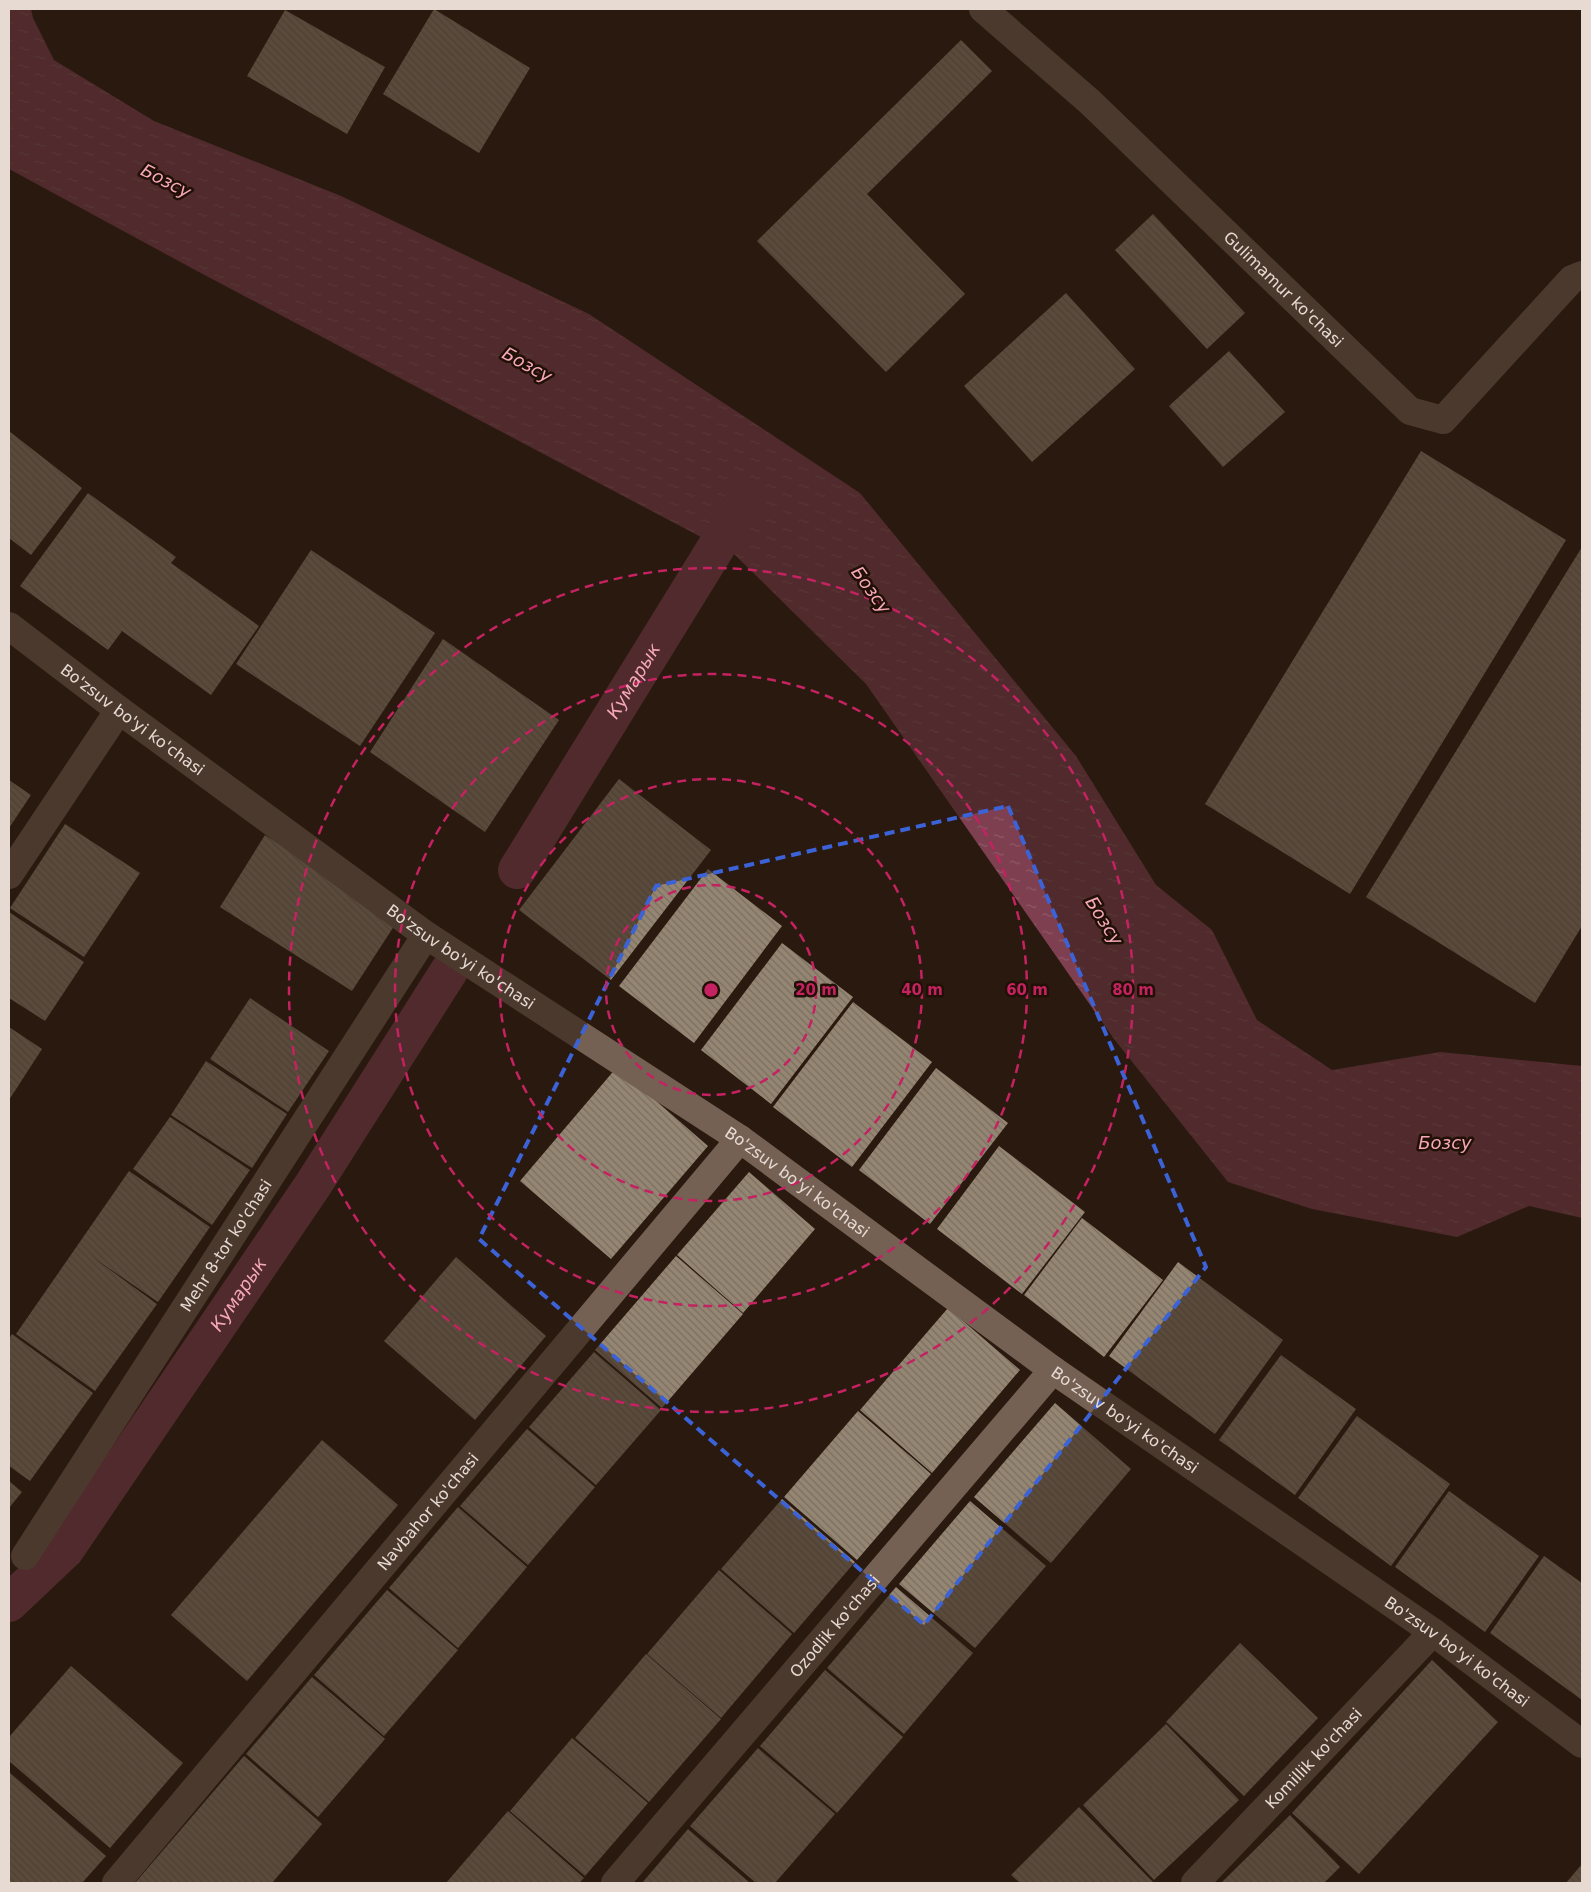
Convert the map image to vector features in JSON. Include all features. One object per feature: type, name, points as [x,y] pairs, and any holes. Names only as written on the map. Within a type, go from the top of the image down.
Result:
[{"type":"street","name":"Gulimamur ko'chasi","points":[[982,9],[1090,102],[1410,411],[1443,420],[1572,279],[1582,275]]},
{"type":"street","name":"Bo'zsuv bo'yi ko'chasi","points":[[9,626],[119,710],[426,934],[740,1140],[1053,1370],[1433,1632],[1582,1744]]},
{"type":"street","points":[[9,875],[119,710]]},
{"type":"street","name":"Mehr 8-tor ko'chasi","points":[[25,1556],[426,934]]},
{"type":"street","name":"Navbahor ko'chasi","points":[[116,1883],[740,1140]]},
{"type":"street","name":"Ozodlik ko'chasi","points":[[615,1883],[1053,1370]]},
{"type":"street","name":"Komillik ko'chasi","points":[[1195,1883],[1433,1632]]},
{"type":"highlighted area","points":[[1008,806],[1206,1267],[924,1625],[479,1239],[656,886]]},
{"type":"water","name":"Бозсу","points":[[9,9],[31,9],[33,18],[54,60],[154,121],[341,196],[589,314],[860,493],[1076,756],[1156,885],[1212,930],[1257,1020],[1332,1070],[1440,1052],[1582,1066],[1582,1218],[1529,1206],[1457,1237],[1312,1209],[1228,1182],[1114,1039],[866,684],[735,555],[197,271],[9,169]]},
{"type":"building","points":[[434,9],[530,68],[479,153],[383,94]]},
{"type":"building","points":[[285,10],[385,67],[347,134],[247,76]]},
{"type":"building","points":[[961,40],[992,71],[867,194],[965,294],[886,372],[757,241]]},
{"type":"building","points":[[1153,214],[1245,313],[1207,349],[1115,250]]},
{"type":"building","points":[[1066,293],[1135,369],[1032,462],[964,386]]},
{"type":"building","points":[[1229,351],[1285,412],[1223,467],[1169,406]]},
{"type":"building","points":[[9,431],[82,488],[31,555],[9,538]]},
{"type":"building","points":[[1421,451],[1566,540],[1350,894],[1205,804]]},
{"type":"building","points":[[88,493],[176,557],[171,563],[259,626],[211,695],[122,631],[108,650],[20,586]]},
{"type":"building","points":[[1582,547],[1582,926],[1535,1003],[1366,897]]},
{"type":"building","points":[[311,550],[435,633],[360,746],[236,664]]},
{"type":"building","points":[[443,639],[559,720],[485,832],[370,752]]},
{"type":"building","points":[[619,779],[711,850],[611,980],[519,910]]},
{"type":"building","points":[[9,780],[31,795],[9,828]]},
{"type":"building","points":[[65,824],[140,873],[84,957],[10,908]]},
{"type":"building","points":[[265,835],[398,920],[352,991],[220,907]]},
{"type":"building","points":[[708,869],[782,926],[694,1043],[619,986]]},
{"type":"building","points":[[9,912],[84,962],[45,1021],[9,998]]},
{"type":"building","points":[[782,943],[853,997],[771,1104],[701,1050]]},
{"type":"building","points":[[250,998],[329,1051],[288,1112],[210,1059]]},
{"type":"building","points":[[853,1002],[932,1062],[852,1167],[773,1107]]},
{"type":"building","points":[[9,1027],[42,1049],[9,1100]]},
{"type":"building","points":[[206,1061],[287,1114],[252,1168],[171,1115]]},
{"type":"building","points":[[617,1067],[708,1146],[611,1259],[520,1181]]},
{"type":"building","points":[[936,1068],[1008,1123],[930,1224],[859,1170]]},
{"type":"building","points":[[170,1117],[250,1170],[212,1225],[133,1169]]},
{"type":"building","points":[[999,1146],[1085,1212],[1022,1294],[937,1229]]},
{"type":"building","points":[[129,1171],[210,1227],[158,1302],[91,1256],[157,1304],[95,1391],[16,1334]]},
{"type":"building","points":[[749,1172],[815,1229],[743,1313],[677,1255]]},
{"type":"building","points":[[1082,1218],[1163,1280],[1104,1357],[1024,1295]]},
{"type":"building","points":[[676,1256],[743,1314],[662,1408],[595,1350]]},
{"type":"building","points":[[456,1257],[546,1336],[475,1420],[384,1341]]},
{"type":"building","points":[[1178,1262],[1283,1340],[1215,1434],[1109,1356]]},
{"type":"building","points":[[948,1308],[1020,1370],[932,1473],[860,1410]]},
{"type":"building","points":[[12,1334],[93,1393],[30,1481],[9,1466],[9,1339]]},
{"type":"building","points":[[594,1352],[661,1410],[596,1485],[529,1427]]},
{"type":"building","points":[[1281,1355],[1356,1409],[1295,1495],[1219,1440]]},
{"type":"building","points":[[1055,1403],[1131,1469],[1051,1563],[974,1497]]},
{"type":"building","points":[[858,1411],[931,1474],[857,1560],[784,1497]]},
{"type":"building","points":[[1357,1416],[1450,1484],[1391,1566],[1298,1498]]},
{"type":"building","points":[[527,1429],[595,1487],[528,1565],[460,1506]]},
{"type":"building","points":[[322,1440],[398,1505],[247,1681],[171,1615]]},
{"type":"building","points":[[9,1481],[22,1492],[9,1508]]},
{"type":"building","points":[[1449,1491],[1539,1556],[1485,1632],[1395,1567]]},
{"type":"building","points":[[782,1499],[855,1562],[794,1633],[721,1569]]},
{"type":"building","points":[[970,1501],[1046,1566],[975,1648],[899,1584]]},
{"type":"building","points":[[458,1507],[527,1567],[458,1648],[389,1588]]},
{"type":"building","points":[[1544,1556],[1582,1583],[1582,1700],[1490,1633]]},
{"type":"building","points":[[719,1570],[792,1634],[721,1718],[647,1654]]},
{"type":"building","points":[[896,1587],[973,1653],[904,1734],[827,1668]]},
{"type":"building","points":[[387,1590],[458,1650],[384,1736],[314,1675]]},
{"type":"building","points":[[1240,1643],[1318,1718],[1244,1796],[1166,1722]]},
{"type":"building","points":[[646,1654],[721,1719],[649,1802],[575,1738]]},
{"type":"building","points":[[1432,1660],[1498,1722],[1359,1874],[1292,1813]]},
{"type":"building","points":[[71,1666],[183,1763],[110,1848],[9,1761],[9,1737]]},
{"type":"building","points":[[825,1670],[903,1737],[837,1813],[760,1746]]},
{"type":"building","points":[[312,1677],[385,1739],[318,1817],[246,1754]]},
{"type":"building","points":[[1166,1724],[1239,1800],[1154,1880],[1083,1805]]},
{"type":"building","points":[[572,1738],[648,1803],[585,1876],[510,1811]]},
{"type":"building","points":[[758,1748],[835,1814],[775,1883],[756,1883],[690,1826]]},
{"type":"building","points":[[244,1756],[322,1824],[272,1883],[135,1883]]},
{"type":"building","points":[[9,1772],[106,1856],[82,1883],[9,1883]]},
{"type":"building","points":[[1079,1807],[1153,1882],[1020,1883],[1011,1875]]},
{"type":"building","points":[[508,1811],[584,1878],[579,1883],[446,1883]]},
{"type":"building","points":[[1290,1815],[1340,1867],[1324,1883],[1221,1883]]},
{"type":"building","points":[[688,1829],[750,1883],[642,1883]]},
{"type":"building","points":[[1582,1864],[1582,1883],[1566,1883]]},
{"type":"waterway","name":"Кумарык","points":[[517,870],[744,502]]},
{"type":"waterway","name":"Кумарык","points":[[9,1603],[65,1550],[313,1185],[449,971]]}]
